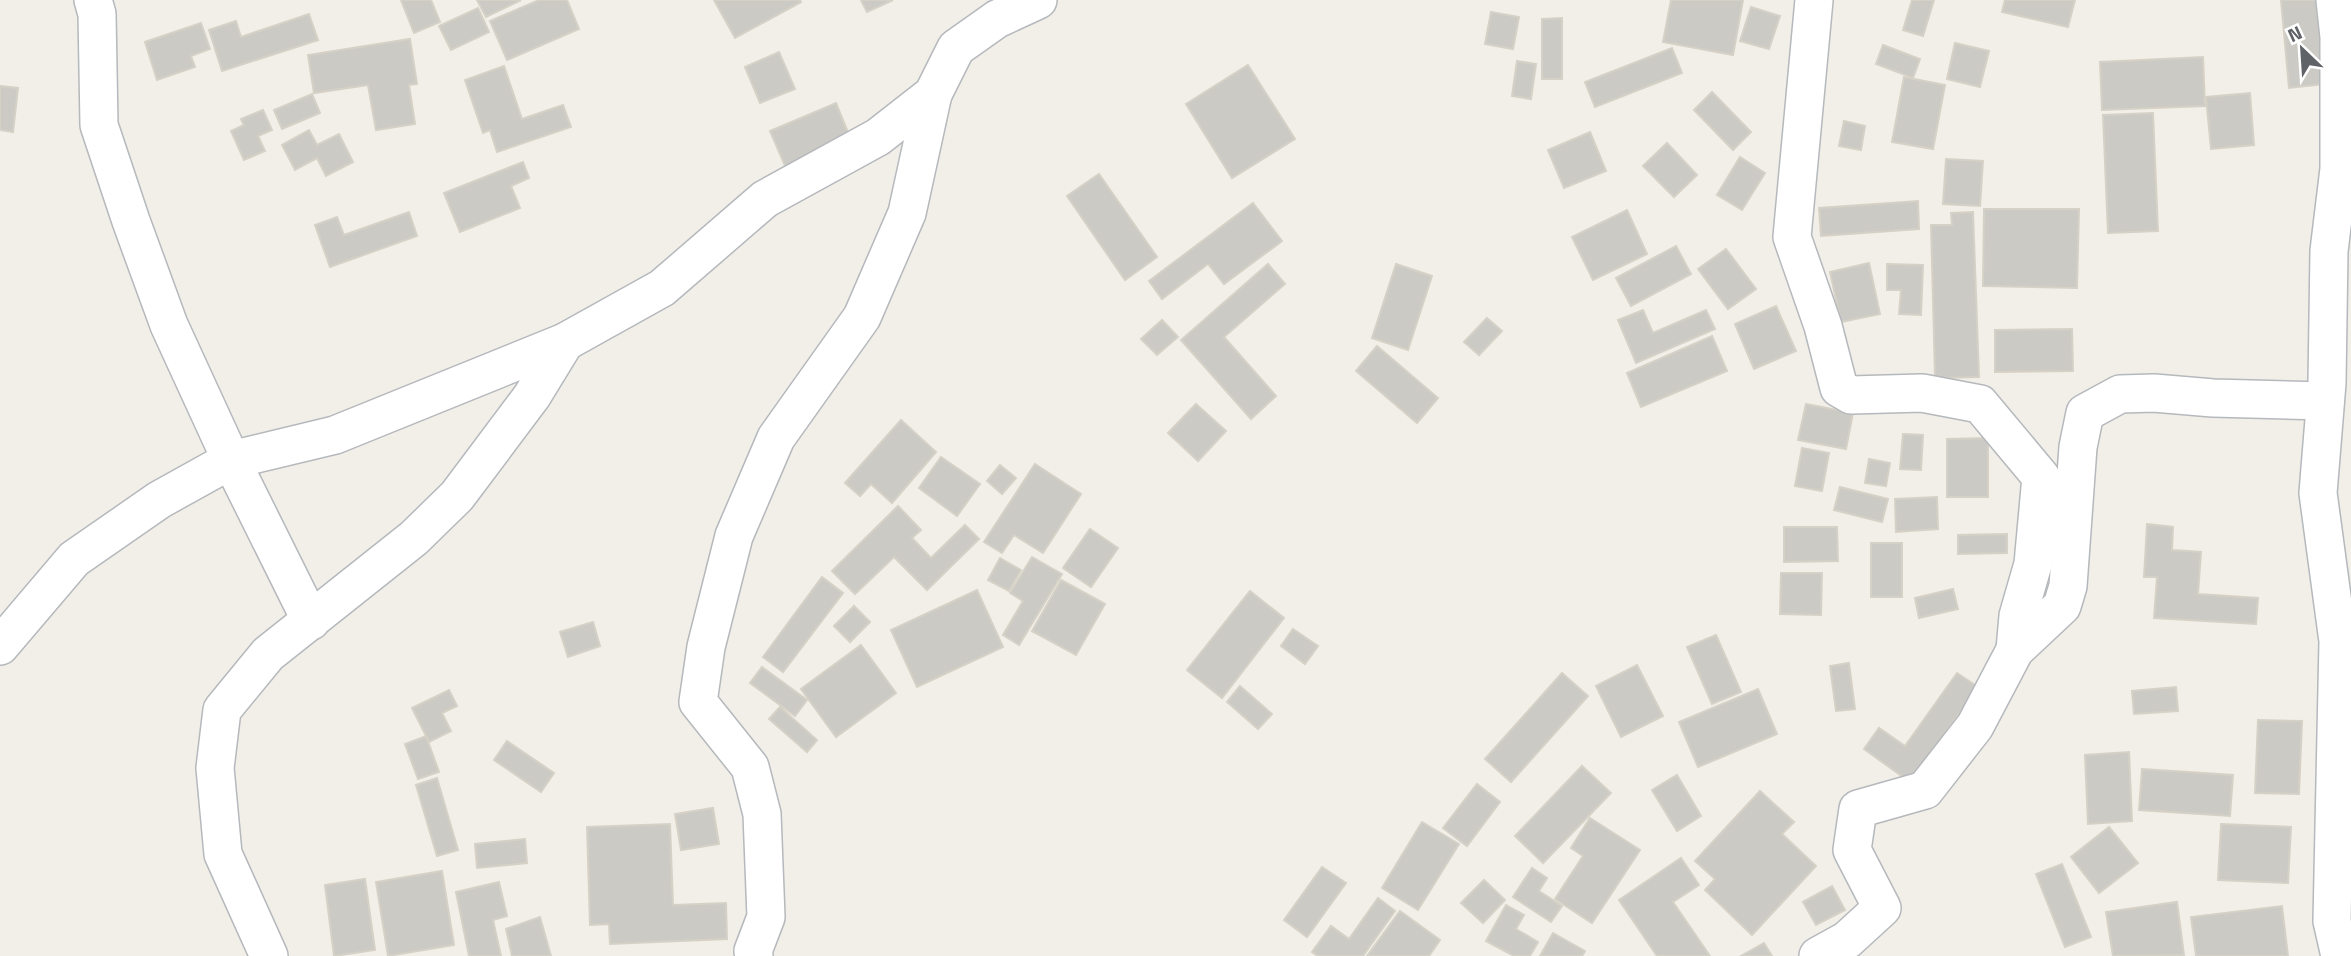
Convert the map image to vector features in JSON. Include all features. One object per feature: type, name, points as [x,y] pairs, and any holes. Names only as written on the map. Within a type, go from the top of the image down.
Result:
[{"type":"street","points":[[93,0],[97,14],[99,125],[131,221],[169,325],[231,460],[311,621]]},
{"type":"street","points":[[754,956],[753,951],[766,917],[762,814],[751,767],[698,702],[706,647],[734,536],[776,438],[862,317],[907,213],[933,94],[956,48],[997,19],[1038,0]]},
{"type":"street","points":[[1814,0],[1792,237],[1824,326],[1839,387],[1851,395],[1922,393],[1980,404],[2041,477],[2033,564],[2018,617],[2015,650]]},
{"type":"street","points":[[2335,0],[2339,37],[2339,169],[2329,251],[2326,401],[2318,493],[2338,641],[2332,921],[2340,956]]},
{"type":"street","points":[[0,646],[74,559],[159,500],[231,460],[335,435],[565,342],[662,288],[765,199],[878,137],[933,94]]},
{"type":"street","points":[[268,956],[223,854],[215,768],[222,710],[268,654],[414,538],[457,496],[532,396],[565,342]]},
{"type":"street","points":[[1818,956],[1847,940],[1882,908],[1852,850],[1858,809],[1924,790],[1975,726],[2015,650],[2062,606],[2068,586],[2078,447],[2085,413],[2119,394],[2326,401]]},
{"type":"building","points":[[401,0],[431,0],[440,22],[414,33]]},
{"type":"building","points":[[477,0],[521,0],[486,17]]},
{"type":"building","points":[[539,0],[567,0],[579,29],[507,60],[490,21]]},
{"type":"building","points":[[714,0],[800,0],[801,2],[735,38]]},
{"type":"building","points":[[861,0],[893,0],[867,12]]},
{"type":"building","points":[[1671,0],[1743,0],[1733,55],[1663,42]]},
{"type":"building","points":[[1912,0],[1934,0],[1923,36],[1903,30]]},
{"type":"building","points":[[2005,0],[2075,0],[2068,27],[2002,12]]},
{"type":"building","points":[[2281,0],[2316,0],[2324,84],[2289,88]]},
{"type":"building","points":[[1751,7],[1780,16],[1769,49],[1740,41]]},
{"type":"building","points":[[478,8],[489,32],[451,50],[439,26]]},
{"type":"building","points":[[1491,12],[1519,17],[1513,49],[1485,44]]},
{"type":"building","points":[[309,14],[318,40],[222,71],[209,30],[236,21],[241,37]]},
{"type":"building","points":[[1562,18],[1562,79],[1542,79],[1542,19]]},
{"type":"building","points":[[201,23],[210,49],[191,56],[195,67],[157,80],[145,42]]},
{"type":"building","points":[[410,39],[417,84],[409,85],[415,124],[376,130],[368,85],[314,93],[308,55]]},
{"type":"building","points":[[1955,43],[1989,51],[1980,87],[1947,79]]},
{"type":"building","points":[[1883,45],[1920,59],[1913,78],[1876,64]]},
{"type":"building","points":[[1672,48],[1682,73],[1595,107],[1585,82]]},
{"type":"building","points":[[779,52],[795,89],[760,103],[745,67]]},
{"type":"building","points":[[2203,57],[2205,106],[2102,110],[2100,62]]},
{"type":"building","points":[[1517,61],[1536,64],[1531,99],[1512,96]]},
{"type":"building","points":[[1248,65],[1295,139],[1232,178],[1186,104]]},
{"type":"building","points":[[504,66],[522,119],[563,105],[571,127],[497,152],[490,130],[483,133],[465,80]]},
{"type":"building","points":[[1904,77],[1945,85],[1933,149],[1892,142]]},
{"type":"building","points":[[0,86],[18,88],[13,132],[0,130]]},
{"type":"building","points":[[1712,92],[1751,132],[1733,150],[1694,110]]},
{"type":"building","points":[[2250,93],[2254,145],[2211,149],[2206,97]]},
{"type":"building","points":[[312,94],[320,113],[282,129],[274,110]]},
{"type":"building","points":[[836,103],[851,140],[786,168],[770,131]]},
{"type":"building","points":[[263,110],[272,130],[258,136],[265,151],[244,160],[231,131],[244,125],[241,119]]},
{"type":"building","points":[[2153,113],[2158,231],[2108,233],[2103,115]]},
{"type":"building","points":[[1844,121],[1865,126],[1861,150],[1839,146]]},
{"type":"building","points":[[309,130],[317,145],[339,134],[353,162],[326,176],[317,158],[295,170],[282,145]]},
{"type":"building","points":[[1590,132],[1606,171],[1564,188],[1548,150]]},
{"type":"building","points":[[1667,143],[1697,175],[1674,197],[1643,166]]},
{"type":"building","points":[[1740,157],[1765,173],[1742,210],[1717,195]]},
{"type":"building","points":[[1946,159],[1983,161],[1980,206],[1943,204]]},
{"type":"building","points":[[523,162],[529,178],[511,186],[520,208],[460,232],[444,193]]},
{"type":"building","points":[[1099,174],[1157,257],[1125,280],[1067,196]]},
{"type":"building","points":[[1918,201],[1919,229],[1821,236],[1819,208]]},
{"type":"building","points":[[1253,203],[1282,241],[1224,284],[1208,264],[1162,299],[1149,281]]},
{"type":"building","points":[[1984,209],[2079,209],[2077,288],[1983,286]]},
{"type":"building","points":[[1627,210],[1647,254],[1593,280],[1572,237]]},
{"type":"building","points":[[409,212],[417,236],[330,267],[315,225],[337,217],[344,235]]},
{"type":"building","points":[[1973,212],[1979,377],[1935,378],[1931,225],[1952,225],[1951,213]]},
{"type":"building","points":[[1676,246],[1691,274],[1631,306],[1616,278]]},
{"type":"building","points":[[1726,249],[1756,289],[1728,309],[1698,269]]},
{"type":"building","points":[[1869,263],[1880,314],[1841,322],[1830,272]]},
{"type":"building","points":[[1268,264],[1285,284],[1224,337],[1276,396],[1251,419],[1181,340]]},
{"type":"building","points":[[1396,264],[1432,276],[1408,350],[1372,338]]},
{"type":"building","points":[[1887,264],[1923,265],[1921,315],[1899,314],[1901,290],[1887,290]]},
{"type":"building","points":[[1776,306],[1796,351],[1754,369],[1735,324]]},
{"type":"building","points":[[1643,310],[1653,333],[1706,310],[1715,329],[1636,363],[1618,320]]},
{"type":"building","points":[[1487,318],[1502,331],[1479,355],[1464,342]]},
{"type":"building","points":[[1162,320],[1178,337],[1157,355],[1141,339]]},
{"type":"building","points":[[2072,329],[2073,371],[1995,372],[1995,330]]},
{"type":"building","points":[[1712,336],[1727,371],[1641,407],[1627,373]]},
{"type":"building","points":[[1377,346],[1438,398],[1417,423],[1356,371]]},
{"type":"building","points":[[1196,404],[1226,431],[1198,461],[1168,433]]},
{"type":"building","points":[[1806,404],[1853,413],[1846,449],[1798,440]]},
{"type":"building","points":[[901,420],[936,452],[892,503],[871,484],[860,496],[845,483]]},
{"type":"building","points":[[1903,434],[1923,435],[1921,470],[1900,469]]},
{"type":"building","points":[[1988,438],[1988,497],[1947,497],[1947,439]]},
{"type":"building","points":[[1802,448],[1829,453],[1822,491],[1795,486]]},
{"type":"building","points":[[941,457],[980,484],[957,516],[919,488]]},
{"type":"building","points":[[1869,459],[1890,463],[1886,486],[1865,483]]},
{"type":"building","points":[[1035,464],[1081,494],[1043,553],[1014,535],[1002,553],[984,542]]},
{"type":"building","points":[[1000,465],[1016,478],[1002,494],[987,481]]},
{"type":"building","points":[[1840,487],[1888,499],[1882,522],[1834,510]]},
{"type":"building","points":[[1937,497],[1938,529],[1896,532],[1895,499]]},
{"type":"building","points":[[898,506],[921,530],[912,538],[931,558],[965,525],[979,539],[927,590],[894,557],[855,594],[832,571]]},
{"type":"building","points":[[2147,524],[2173,527],[2172,550],[2201,552],[2198,594],[2258,598],[2256,624],[2154,618],[2157,577],[2144,577]]},
{"type":"building","points":[[1784,527],[1837,527],[1838,561],[1784,562]]},
{"type":"building","points":[[1090,529],[1118,548],[1091,587],[1063,568]]},
{"type":"building","points":[[2007,534],[2007,553],[1958,554],[1958,535]]},
{"type":"building","points":[[1871,543],[1902,543],[1902,597],[1871,597]]},
{"type":"building","points":[[1032,557],[1062,574],[1019,645],[1003,635],[1023,601],[1010,593]]},
{"type":"building","points":[[1000,558],[1021,570],[1009,591],[988,580]]},
{"type":"building","points":[[1781,573],[1822,573],[1821,615],[1780,614]]},
{"type":"building","points":[[822,577],[843,593],[783,672],[763,657]]},
{"type":"building","points":[[1061,580],[1105,604],[1076,655],[1032,631]]},
{"type":"building","points":[[1953,589],[1958,609],[1919,618],[1915,598]]},
{"type":"building","points":[[977,590],[1003,647],[917,687],[891,630]]},
{"type":"building","points":[[1250,591],[1284,618],[1222,698],[1187,670]]},
{"type":"building","points":[[854,606],[870,622],[850,642],[834,626]]},
{"type":"building","points":[[593,622],[600,646],[568,657],[560,632]]},
{"type":"building","points":[[1293,629],[1318,646],[1305,664],[1281,646]]},
{"type":"building","points":[[1716,635],[1741,692],[1712,704],[1687,647]]},
{"type":"building","points":[[861,645],[896,693],[836,737],[801,689]]},
{"type":"building","points":[[1849,663],[1855,709],[1836,711],[1830,666]]},
{"type":"building","points":[[1637,665],[1663,716],[1621,737],[1596,686]]},
{"type":"building","points":[[762,667],[807,700],[795,716],[750,683]]},
{"type":"building","points":[[1562,673],[1588,696],[1511,782],[1485,759]]},
{"type":"building","points":[[1957,673],[1978,687],[1910,782],[1864,749],[1879,728],[1905,746]]},
{"type":"building","points":[[1240,686],[1272,714],[1258,729],[1227,702]]},
{"type":"building","points":[[2176,687],[2178,711],[2134,714],[2132,691]]},
{"type":"building","points":[[1758,689],[1777,734],[1698,767],[1679,722]]},
{"type":"building","points":[[449,690],[457,706],[442,713],[451,731],[429,742],[412,708]]},
{"type":"building","points":[[780,707],[817,740],[807,752],[769,719]]},
{"type":"building","points":[[2258,720],[2302,721],[2299,794],[2255,793]]},
{"type":"building","points":[[426,736],[439,772],[418,779],[405,744]]},
{"type":"building","points":[[507,741],[554,773],[541,792],[494,760]]},
{"type":"building","points":[[2129,752],[2132,821],[2088,824],[2085,755]]},
{"type":"building","points":[[1582,766],[1611,793],[1543,863],[1515,836]]},
{"type":"building","points":[[2142,769],[2233,775],[2230,816],[2139,810]]},
{"type":"building","points":[[1677,775],[1701,816],[1677,831],[1652,790]]},
{"type":"building","points":[[437,778],[458,850],[437,856],[416,785]]},
{"type":"building","points":[[1477,784],[1500,802],[1467,846],[1443,828]]},
{"type":"building","points":[[1760,791],[1794,822],[1782,834],[1816,866],[1752,935],[1705,890],[1715,879],[1695,861]]},
{"type":"building","points":[[713,808],[719,844],[681,850],[675,814]]},
{"type":"building","points":[[1590,818],[1640,850],[1592,923],[1555,899],[1583,856],[1571,848]]},
{"type":"building","points":[[1422,822],[1459,844],[1418,910],[1382,888]]},
{"type":"building","points":[[670,824],[673,905],[726,903],[727,939],[610,944],[609,924],[590,925],[587,827]]},
{"type":"building","points":[[2221,824],[2291,827],[2288,883],[2218,880]]},
{"type":"building","points":[[2109,827],[2138,863],[2099,893],[2071,857]]},
{"type":"building","points":[[525,839],[527,863],[477,868],[475,844]]},
{"type":"building","points":[[1681,858],[1699,885],[1673,902],[1710,956],[1657,956],[1619,900]]},
{"type":"building","points":[[2062,864],[2091,937],[2065,947],[2036,874]]},
{"type":"building","points":[[1322,867],[1346,883],[1307,937],[1284,920]]},
{"type":"building","points":[[1532,868],[1547,878],[1539,891],[1562,906],[1551,922],[1513,897]]},
{"type":"building","points":[[442,871],[454,945],[388,956],[376,882]]},
{"type":"building","points":[[365,879],[375,950],[334,956],[325,885]]},
{"type":"building","points":[[1484,880],[1505,900],[1483,923],[1461,903]]},
{"type":"building","points":[[499,882],[507,916],[493,920],[501,956],[469,956],[456,892]]},
{"type":"building","points":[[1832,886],[1845,910],[1816,925],[1803,902]]},
{"type":"building","points":[[1378,898],[1395,911],[1363,956],[1318,956],[1312,952],[1331,926],[1349,939]]},
{"type":"building","points":[[2177,902],[2184,955],[2113,956],[2106,912]]},
{"type":"building","points":[[1506,905],[1524,915],[1516,929],[1538,942],[1530,956],[1514,956],[1486,941]]},
{"type":"building","points":[[2282,906],[2288,956],[2196,956],[2191,917]]},
{"type":"building","points":[[1400,911],[1440,940],[1429,956],[1367,956]]},
{"type":"building","points":[[540,917],[551,956],[512,956],[506,929]]},
{"type":"building","points":[[1553,933],[1585,951],[1582,956],[1540,956]]},
{"type":"building","points":[[1764,943],[1772,956],[1741,956]]}]
